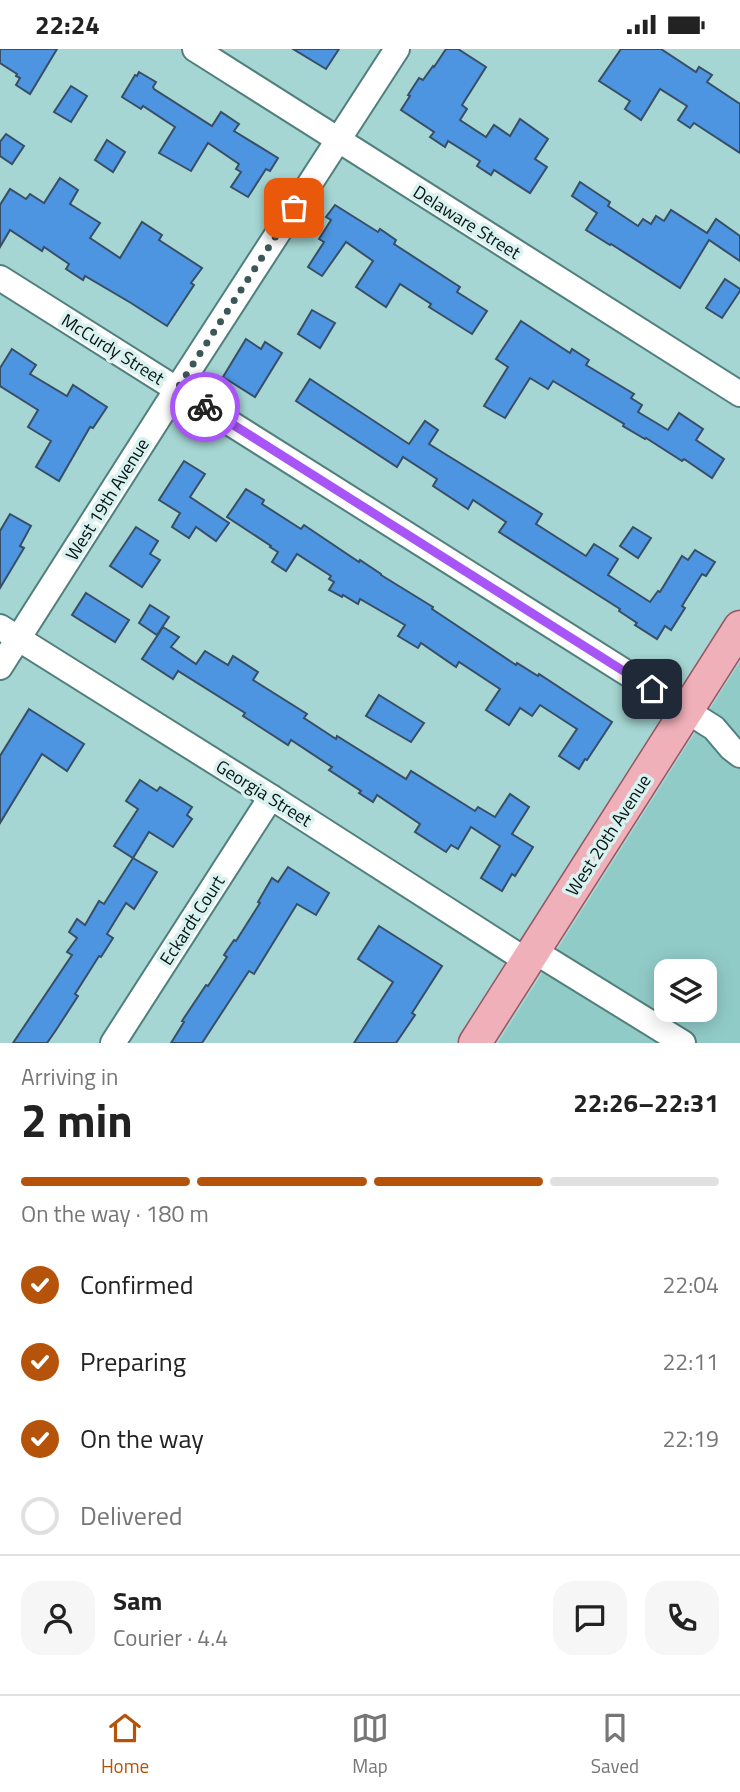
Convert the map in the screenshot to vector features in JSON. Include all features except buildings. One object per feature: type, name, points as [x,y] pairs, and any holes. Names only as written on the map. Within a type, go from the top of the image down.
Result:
[{"type":"main road","name":"West 20th Avenue","points":[[475,1043],[740,627]]},
{"type":"street","name":"Delaware Street","points":[[195,49],[740,394]]},
{"type":"street","name":"West 19th Avenue","points":[[0,667],[9,633],[177,389],[397,49]]},
{"type":"street","name":"McCurdy Street","points":[[0,278],[714,728]]},
{"type":"street","name":"Georgia Street","points":[[9,633],[531,956],[683,1043]]},
{"type":"street","points":[[714,728],[740,731]]},
{"type":"street","points":[[714,728],[740,755]]},
{"type":"street","name":"Eckardt Court","points":[[113,1043],[271,797]]},
{"type":"shaded area","points":[[740,662],[740,1043],[498,1043]]},
{"type":"way so far","points":[[205,407],[177,389],[294,208]]},
{"type":"route","points":[[205,407],[652,689]]}]
